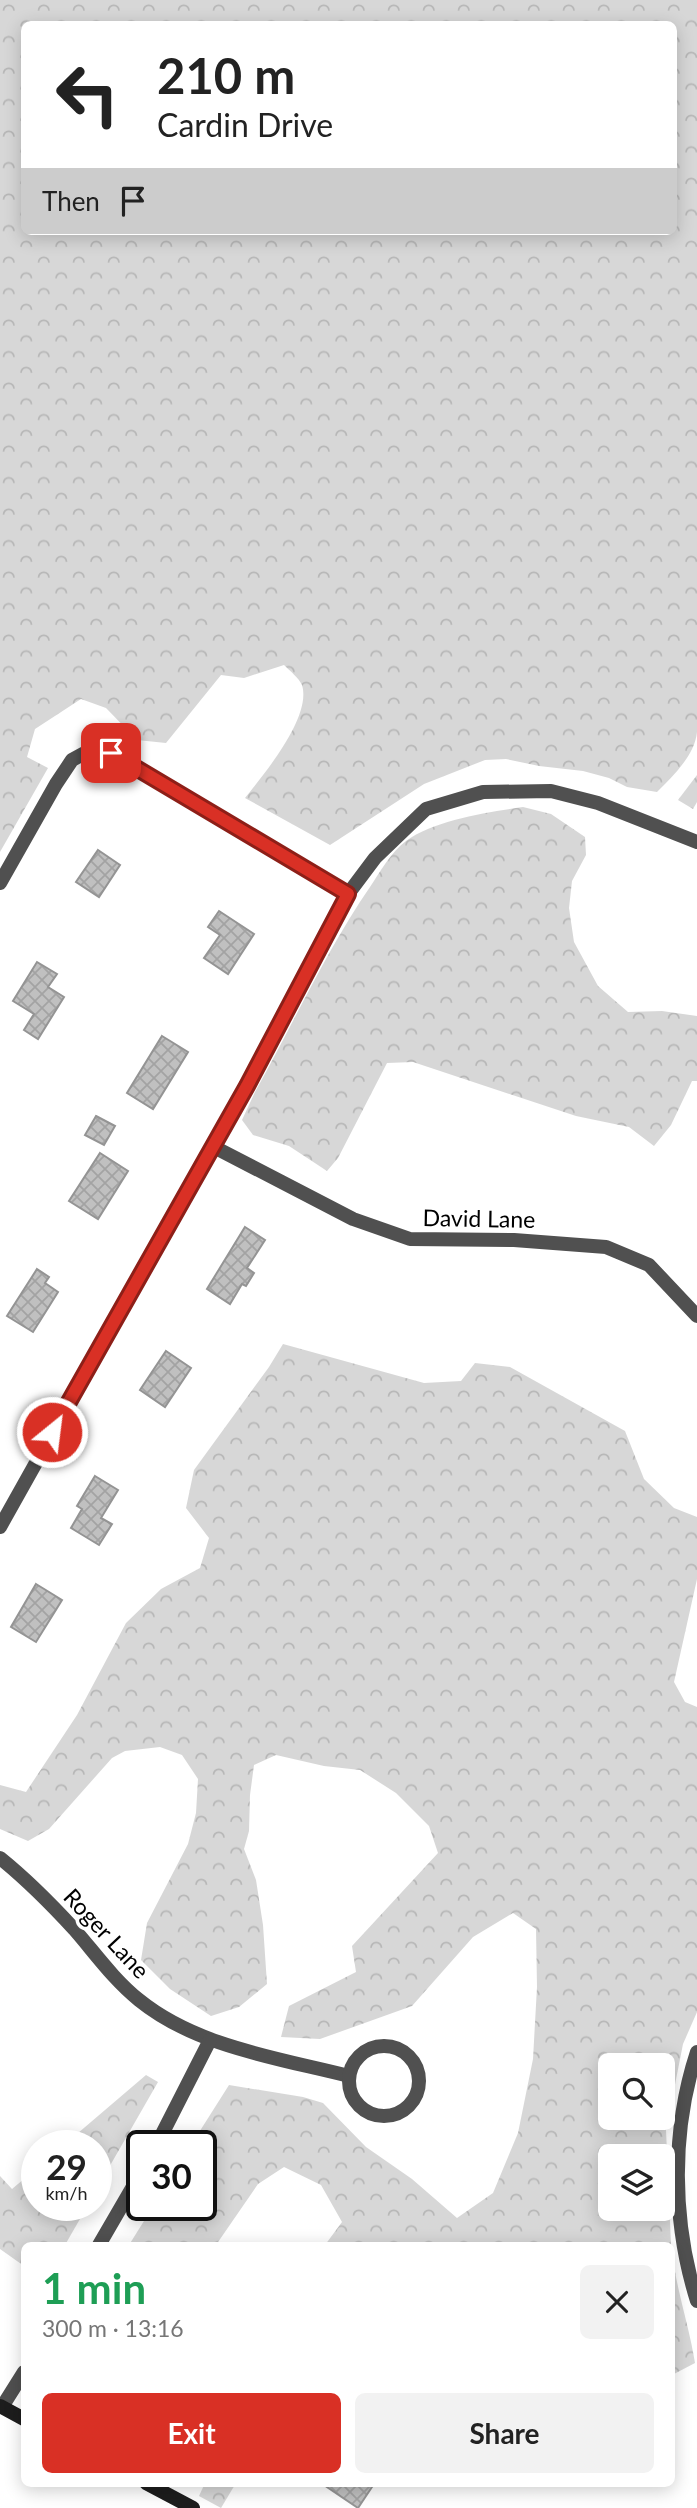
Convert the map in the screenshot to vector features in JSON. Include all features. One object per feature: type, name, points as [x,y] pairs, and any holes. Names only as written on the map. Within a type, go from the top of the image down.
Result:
[{"type":"street","points":[[0,883],[72,760],[83,754],[99,751],[111,753],[348,894]]},
{"type":"street","points":[[0,1527],[214,1147],[348,894],[375,858],[426,809],[483,792],[551,791],[598,803],[697,842]]},
{"type":"street","name":"David Lane","points":[[214,1147],[353,1219],[410,1239],[514,1240],[606,1247],[649,1265],[697,1316]]},
{"type":"street","name":"Roger Lane","points":[[0,1858],[73,1928],[105,1968],[139,2001],[210,2040],[349,2076]]},
{"type":"street","points":[[164,2130],[210,2040]]},
{"type":"street","points":[[384,2045],[403,2051],[411,2058],[416,2066],[419,2086],[416,2096],[404,2111],[384,2116],[365,2111],[358,2104],[349,2086],[349,2076],[357,2058],[365,2051],[384,2045]]},
{"type":"street","points":[[697,2052],[686,2085],[677,2168],[682,2237],[697,2301]]},
{"type":"street","points":[[101,2242],[126,2199]]},
{"type":"street","points":[[21,2377],[1,2407],[21,2417]]},
{"type":"street","points":[[154,2487],[193,2508]]},
{"type":"green space","points":[[0,0],[697,0],[697,732],[692,749],[682,765],[657,792],[627,787],[609,778],[583,771],[506,759],[485,760],[424,784],[330,845],[245,798],[284,744],[300,713],[302,685],[284,665],[244,678],[221,675],[166,743],[137,740],[106,708],[81,699],[35,729],[27,757],[48,768],[0,852]]},
{"type":"green space","points":[[697,775],[697,802],[693,809],[678,800]]},
{"type":"green space","points":[[523,807],[551,814],[585,837],[586,855],[572,881],[569,908],[574,942],[598,986],[628,1012],[662,1011],[697,1016],[697,1081],[692,1081],[671,1125],[654,1146],[629,1127],[576,1116],[413,1062],[387,1063],[338,1158],[327,1171],[289,1146],[253,1135],[242,1120],[255,1092],[339,936],[391,856],[406,841],[446,822]]},
{"type":"green space","points":[[283,1344],[424,1383],[461,1381],[475,1363],[510,1367],[625,1431],[644,1479],[674,1508],[697,1517],[697,1579],[674,1682],[685,1702],[697,1707],[697,2012],[683,2044],[675,2084],[675,2053],[598,2053],[598,2130],[666,2130],[667,2144],[598,2144],[598,2221],[670,2221],[671,2242],[327,2242],[342,2222],[321,2185],[284,2167],[258,2184],[218,2242],[131,2242],[144,2221],[217,2221],[217,2130],[200,2130],[229,2085],[303,2097],[323,2103],[366,2147],[412,2179],[457,2218],[493,2193],[518,2133],[533,2059],[537,1987],[536,1929],[513,1913],[473,1937],[412,2006],[320,2039],[281,2037],[289,2006],[356,1972],[352,1946],[438,1853],[429,1826],[396,1793],[360,1770],[324,1766],[276,1755],[254,1765],[249,1831],[244,1849],[256,1880],[263,1925],[267,1984],[239,2007],[211,2016],[170,1989],[141,1960],[147,1923],[188,1844],[196,1813],[198,1779],[182,1755],[160,1747],[125,1751],[112,1758],[49,1829],[28,1841],[0,1829],[0,1785],[26,1792],[77,1715],[126,1623],[161,1589],[200,1568],[209,1538],[186,1508],[194,1470]]},
{"type":"green space","points":[[146,2075],[158,2082],[130,2130],[126,2130],[126,2138],[112,2162],[112,2130],[82,2130]]},
{"type":"green space","points":[[0,2176],[12,2189],[21,2181],[21,2221],[79,2221],[67,2242],[21,2242],[21,2264],[0,2249]]},
{"type":"green space","points":[[675,2272],[676,2279],[695,2363],[675,2373]]},
{"type":"green space","points":[[203,2487],[234,2487],[221,2508],[199,2496]]},
{"type":"building","points":[[98,850],[120,865],[99,897],[76,882]]},
{"type":"building","points":[[219,911],[254,934],[228,974],[204,958],[220,935],[208,927]]},
{"type":"building","points":[[37,962],[57,974],[48,987],[64,997],[38,1039],[24,1030],[34,1014],[13,1001]]},
{"type":"building","points":[[162,1036],[188,1052],[153,1109],[127,1093]]},
{"type":"building","points":[[96,1116],[115,1126],[104,1145],[85,1135]]},
{"type":"building","points":[[100,1153],[128,1171],[98,1219],[69,1201]]},
{"type":"building","points":[[245,1227],[265,1240],[247,1268],[254,1273],[246,1286],[242,1284],[230,1304],[207,1289]]},
{"type":"building","points":[[37,1269],[49,1277],[45,1283],[58,1292],[33,1332],[7,1316]]},
{"type":"building","points":[[166,1351],[191,1368],[165,1407],[140,1390]]},
{"type":"building","points":[[95,1476],[118,1490],[101,1518],[112,1524],[99,1545],[71,1528],[82,1509],[77,1506]]},
{"type":"building","points":[[36,1584],[62,1600],[36,1642],[11,1627]]},
{"type":"building","points":[[327,2487],[372,2487],[358,2508]]},
{"type":"route","points":[[52,1432],[247,1086],[348,894],[111,753]]}]
